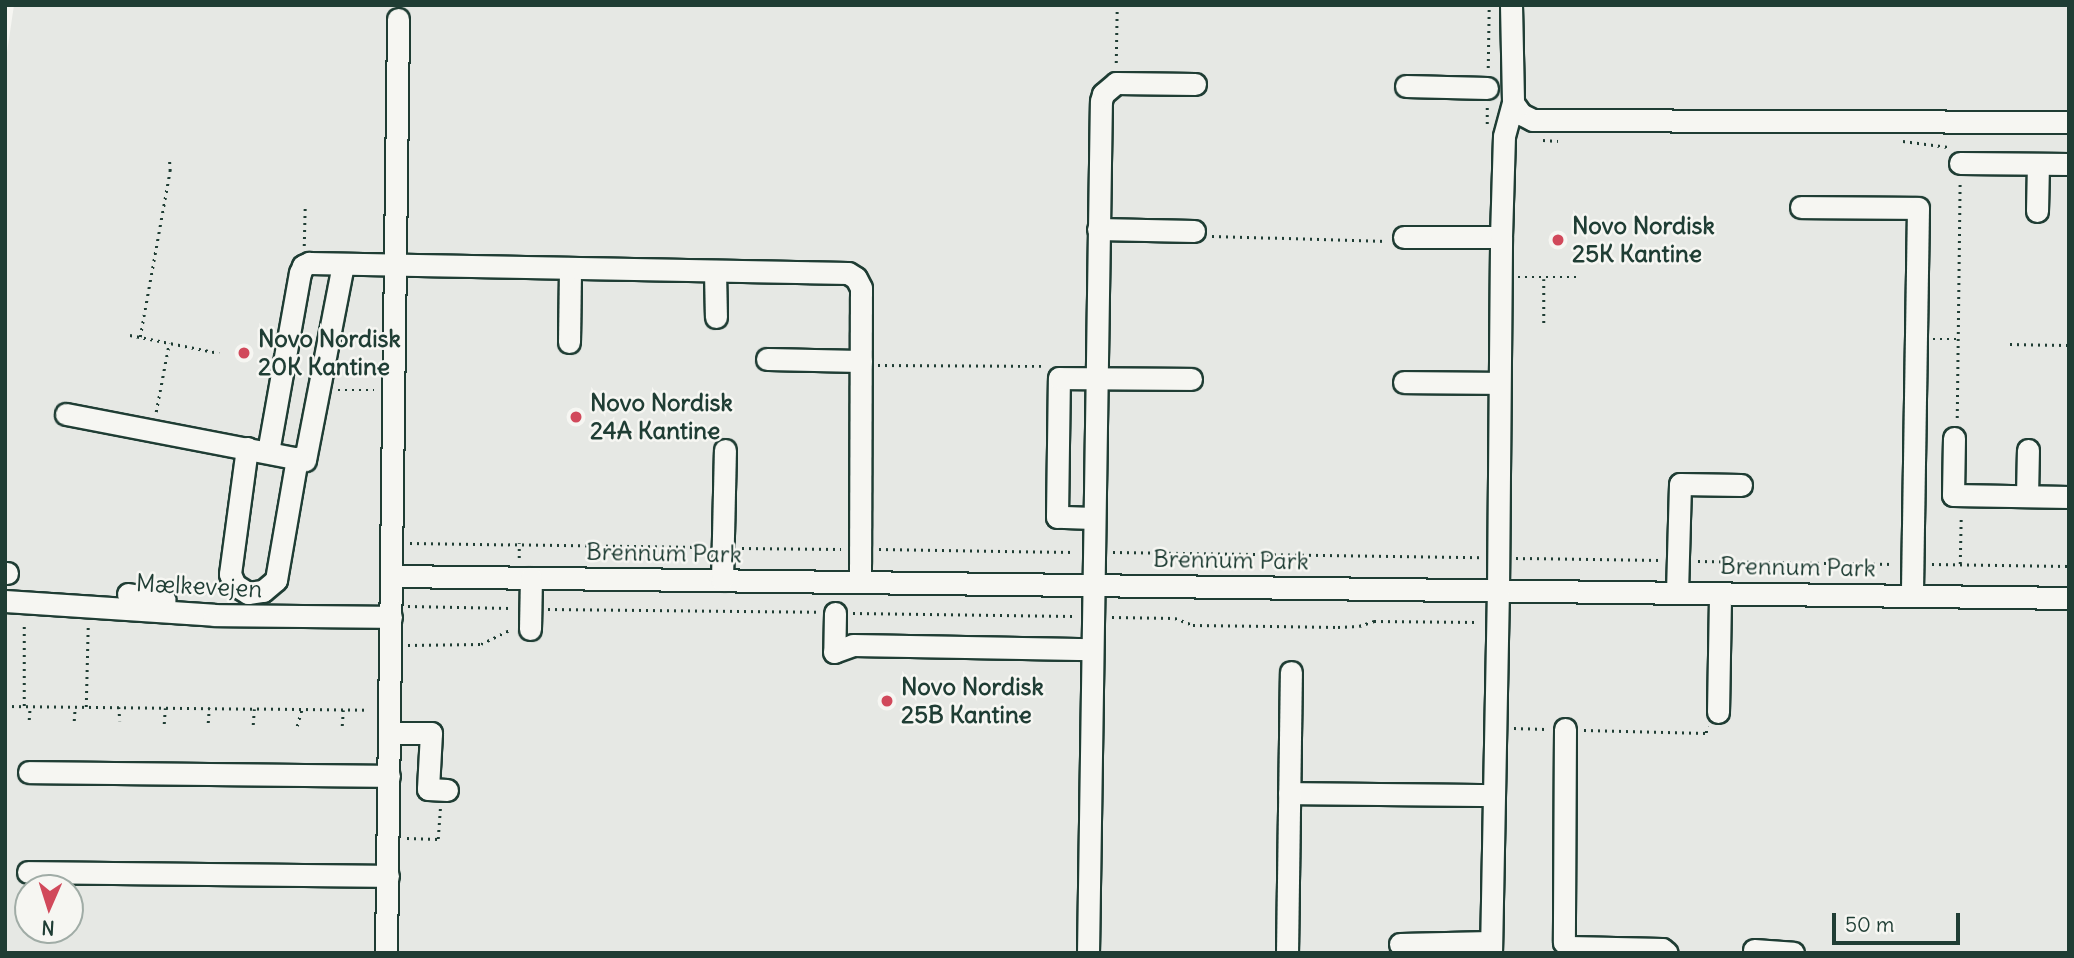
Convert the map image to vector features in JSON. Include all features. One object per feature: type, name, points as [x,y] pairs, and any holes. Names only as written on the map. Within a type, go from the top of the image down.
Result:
[{"type":"street","points":[[1400,944],[1491,947],[1499,557],[1501,237],[1504,136],[1513,103],[1511,5]]},
{"type":"street","points":[[386,953],[393,576],[398,19]]},
{"type":"street","points":[[1088,953],[1100,109],[1103,94],[1116,83],[1195,84]]},
{"type":"street","points":[[1406,86],[1487,88]]},
{"type":"street","points":[[1513,103],[1521,114],[1534,120],[2069,122]]},
{"type":"street","points":[[1961,163],[2069,164]]},
{"type":"street","points":[[2037,211],[2038,164]]},
{"type":"street","points":[[1801,207],[1918,208],[1912,595]]},
{"type":"street","points":[[1098,229],[1200,234]]},
{"type":"street","points":[[1398,239],[1501,237]]},
{"type":"street","points":[[343,265],[320,390],[301,459],[276,580],[263,591],[248,593],[235,585],[230,574],[303,266],[309,263],[848,273],[856,278],[861,288],[860,582]]},
{"type":"street","points":[[569,342],[570,268]]},
{"type":"street","points":[[715,271],[716,317]]},
{"type":"street","points":[[767,359],[861,363]]},
{"type":"street","points":[[1093,518],[1057,517],[1059,378],[1191,379]]},
{"type":"street","points":[[1404,382],[1499,383]]},
{"type":"street","points":[[66,414],[301,459]]},
{"type":"street","points":[[1954,439],[1953,495],[2069,497]]},
{"type":"street","points":[[722,580],[725,450]]},
{"type":"street","points":[[2027,496],[2028,450]]},
{"type":"street","points":[[1677,592],[1680,484],[1741,485]]},
{"type":"street","name":"Brennum Park","points":[[393,576],[2069,598]]},
{"type":"street","points":[[526,621],[530,578]]},
{"type":"street","points":[[1718,712],[1720,593]]},
{"type":"street","points":[[128,594],[180,602],[184,613]]},
{"type":"street","name":"Mælkevejen","points":[[15,602],[184,613],[391,612]]},
{"type":"street","points":[[835,612],[834,652],[853,645],[1092,649]]},
{"type":"street","points":[[1287,953],[1291,672]]},
{"type":"street","points":[[1565,729],[1564,942],[1569,947],[1662,949],[1667,953]]},
{"type":"street","points":[[389,733],[430,733],[428,789],[444,790]]},
{"type":"street","points":[[29,772],[389,776]]},
{"type":"street","points":[[1289,793],[1494,795]]},
{"type":"street","points":[[28,872],[388,876]]},
{"type":"street","points":[[1754,950],[1793,953]]},
{"type":"path","points":[[141,337],[170,171],[169,157]]},
{"type":"path","points":[[1954,439],[1961,163]]},
{"type":"path","points":[[303,266],[305,204]]},
{"type":"path","points":[[1200,234],[1398,239]]},
{"type":"path","points":[[1524,277],[1578,277]]},
{"type":"path","points":[[1544,278],[1544,325]]},
{"type":"path","points":[[130,335],[219,353]]},
{"type":"path","points":[[1916,339],[1958,339]]},
{"type":"path","points":[[153,430],[169,343]]},
{"type":"path","points":[[2010,344],[2069,345]]},
{"type":"path","points":[[861,363],[1054,366]]},
{"type":"path","points":[[320,390],[393,390]]},
{"type":"path","points":[[1960,565],[1961,496]]},
{"type":"path","points":[[393,543],[2069,566]]},
{"type":"path","points":[[15,602],[24,706]]},
{"type":"path","points":[[86,707],[88,607]]},
{"type":"path","points":[[391,612],[482,609],[526,621],[835,612],[1175,618],[1193,625],[1359,626],[1374,621],[1498,622]]},
{"type":"path","points":[[390,645],[481,644],[526,621]]},
{"type":"path","points":[[5,706],[374,710]]},
{"type":"path","points":[[29,720],[30,706]]},
{"type":"path","points":[[74,721],[75,707]]},
{"type":"path","points":[[119,707],[120,721]]},
{"type":"path","points":[[164,723],[165,708]]},
{"type":"path","points":[[208,723],[209,708]]},
{"type":"path","points":[[253,724],[254,709]]},
{"type":"path","points":[[297,726],[302,709]]},
{"type":"path","points":[[342,726],[343,710]]},
{"type":"path","points":[[1496,728],[1706,733],[1707,713],[1718,712]]},
{"type":"path","points":[[388,838],[438,839],[444,790]]},
{"type":"shaded area","points":[[14,5],[2069,5],[2069,953],[5,953],[5,66]]},
{"type":"place","name":"Novo Nordisk 25K Kantine","points":[[1558,240]]},
{"type":"place","name":"Novo Nordisk 20K Kantine","points":[[244,353]]},
{"type":"place","name":"Novo Nordisk 24A Kantine","points":[[576,417]]},
{"type":"place","name":"Novo Nordisk 25B Kantine","points":[[887,701]]}]
